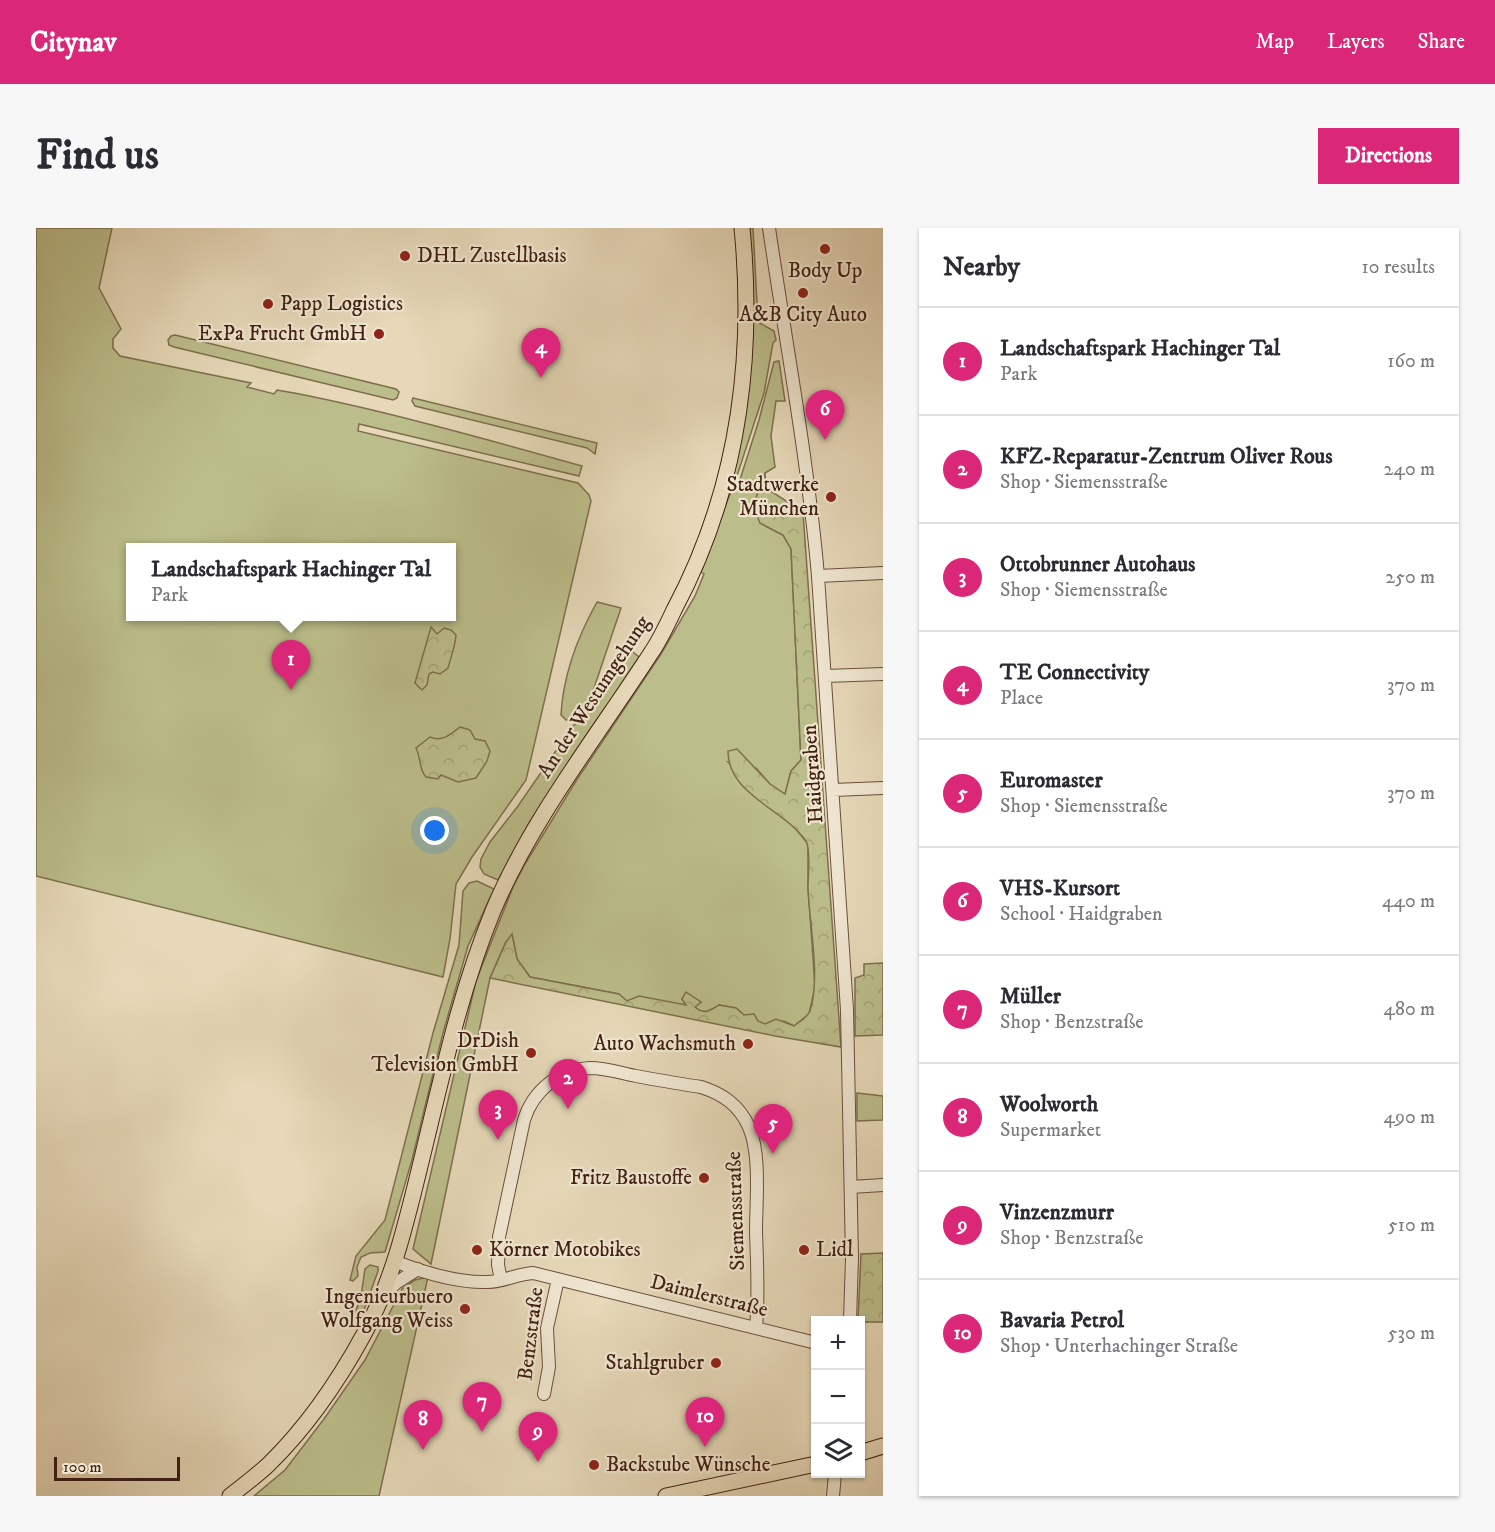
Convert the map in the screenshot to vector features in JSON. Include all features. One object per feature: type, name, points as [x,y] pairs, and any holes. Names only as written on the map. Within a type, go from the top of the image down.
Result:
[{"type":"main road","name":"An der Westumgehung","points":[[230,1496],[268,1465],[307,1419],[360,1341],[394,1261],[418,1177],[467,980],[494,908],[521,852],[546,810],[654,649],[685,590],[714,518],[731,455],[744,386],[747,318],[742,228]]},
{"type":"main road","points":[[865,1452],[883,1446]]},
{"type":"main road","points":[[666,1496],[811,1465]]},
{"type":"street","name":"Haidgraben","points":[[769,228],[803,448],[818,576],[845,967],[852,1258],[849,1316]]},
{"type":"street","points":[[818,576],[883,573]]},
{"type":"street","points":[[825,676],[883,674]]},
{"type":"street","points":[[833,790],[883,788]]},
{"type":"street","name":"Siemensstraße","points":[[501,1280],[498,1265],[499,1237],[524,1120],[539,1092],[569,1072],[590,1068],[701,1088],[716,1092],[729,1100],[742,1115],[752,1134],[756,1165],[756,1328]]},
{"type":"street","points":[[851,1187],[883,1185]]},
{"type":"street","name":"Daimlerstraße","points":[[394,1261],[475,1282],[501,1280],[533,1273],[811,1342]]},
{"type":"street","points":[[379,1300],[396,1283],[418,1269]]},
{"type":"street","name":"Benzstraße","points":[[544,1394],[549,1367],[548,1328],[558,1279]]},
{"type":"street","points":[[833,1496],[835,1478]]},
{"type":"green space","points":[[36,228],[112,228],[99,288],[121,329],[113,339],[113,348],[120,356],[251,383],[247,387],[274,394],[277,390],[368,409],[582,466],[579,476],[359,424],[358,431],[578,483],[589,495],[591,501],[526,780],[472,857],[456,884],[443,977],[36,876]]},
{"type":"green space","points":[[747,228],[753,228],[758,322],[774,331],[776,340],[773,343],[764,393],[735,482],[732,482],[745,417]]},
{"type":"green space","points":[[175,335],[396,389],[399,392],[397,398],[393,400],[174,347],[169,345],[168,340]]},
{"type":"green space","points":[[779,361],[785,401],[776,401],[771,436],[775,467],[765,473],[760,523],[783,535],[791,549],[801,760],[791,771],[785,795],[770,784],[756,768],[728,762],[795,828],[808,844],[808,887],[815,987],[809,1014],[794,1026],[784,1021],[765,1025],[744,1015],[736,1008],[719,1005],[701,1011],[694,1007],[701,1002],[686,993],[682,999],[687,1005],[635,999],[626,1001],[619,994],[530,977],[517,959],[512,935],[506,942],[490,978],[431,1264],[413,1249],[476,981],[513,887],[525,864],[576,781],[661,654],[695,596],[704,574],[701,572],[728,499],[732,490],[737,489],[759,420],[774,362]]},
{"type":"green space","points":[[413,398],[597,443],[595,454],[587,448],[415,406]]},
{"type":"green space","points":[[765,473],[766,488],[803,512],[841,1047],[775,1036],[490,978],[512,934],[517,959],[530,977],[619,994],[627,1001],[639,996],[686,1005],[682,999],[686,992],[701,1002],[695,1007],[701,1011],[710,1010],[719,1005],[736,1008],[744,1015],[754,1014],[758,1021],[765,1024],[776,1019],[794,1026],[809,1013],[813,997],[814,966],[808,887],[808,845],[796,830],[737,779],[730,766],[728,751],[737,749],[770,784],[785,794],[791,771],[801,760],[791,549],[783,535],[760,523],[753,506]]},
{"type":"green space","points":[[597,602],[621,608],[590,700],[575,720],[566,720],[561,715],[568,671],[578,642]]},
{"type":"green space","points":[[431,627],[437,634],[444,628],[456,635],[448,668],[440,674],[433,672],[429,674],[427,685],[422,690],[415,683]]},
{"type":"green space","points":[[629,649],[639,657],[529,823],[498,880],[484,874],[480,867],[481,859],[490,842],[518,806],[573,726],[586,715]]},
{"type":"green space","points":[[460,727],[470,730],[475,739],[485,741],[490,751],[487,761],[476,778],[458,782],[441,775],[438,779],[426,777],[422,771],[416,748],[430,737],[442,738]]},
{"type":"green space","points":[[477,881],[494,889],[468,946],[443,1033],[412,1160],[385,1252],[370,1253],[361,1257],[357,1267],[358,1276],[353,1281],[350,1280],[356,1256],[385,1220],[433,1033],[459,945],[463,891],[469,883]]},
{"type":"green space","points":[[883,963],[883,1035],[855,1036],[855,978],[864,975],[864,964]]},
{"type":"green space","points":[[857,1093],[883,1096],[883,1120],[857,1121]]},
{"type":"green space","points":[[883,1253],[883,1322],[865,1322],[865,1316],[858,1316],[861,1254]]},
{"type":"green space","points":[[370,1265],[378,1267],[378,1271],[360,1321],[355,1319],[355,1313],[361,1296],[365,1269]]},
{"type":"green space","points":[[428,1277],[379,1496],[254,1496],[285,1470],[324,1419],[365,1360],[402,1289],[415,1280]]},
{"type":"place","name":"Body Up","points":[[825,249]]},
{"type":"place","name":"DHL Zustellbasis","points":[[405,256]]},
{"type":"place","name":"A&B City Auto","points":[[803,293]]},
{"type":"place","name":"Papp Logistics","points":[[268,304]]},
{"type":"place","name":"ExPa Frucht GmbH","points":[[379,334]]},
{"type":"place","name":"TE Connectivity","points":[[541,378]]},
{"type":"place","name":"VHS-Kursort","points":[[825,440]]},
{"type":"place","name":"Stadtwerke München","points":[[831,497]]},
{"type":"place","name":"Landschaftspark Hachinger Tal","points":[[291,690]]},
{"type":"place","name":"Auto Wachsmuth","points":[[748,1044]]},
{"type":"place","name":"DrDish Television GmbH","points":[[531,1053]]},
{"type":"place","name":"KFZ-Reparatur-Zentrum Oliver Rous","points":[[568,1109]]},
{"type":"place","name":"Ottobrunner Autohaus","points":[[498,1140]]},
{"type":"place","name":"Euromaster","points":[[773,1154]]},
{"type":"place","name":"Fritz Baustoffe","points":[[704,1178]]},
{"type":"place","name":"Körner Motobikes","points":[[477,1250]]},
{"type":"place","name":"Lidl","points":[[804,1250]]},
{"type":"place","name":"Ingenieurbuero Wolfgang Weiss","points":[[465,1309]]},
{"type":"place","name":"Stahlgruber","points":[[716,1363]]},
{"type":"place","name":"Müller","points":[[482,1432]]},
{"type":"place","name":"Bavaria Petrol","points":[[705,1447]]},
{"type":"place","name":"Woolworth","points":[[423,1450]]},
{"type":"place","name":"Vinzenzmurr","points":[[538,1462]]},
{"type":"place","name":"Backstube Wünsche","points":[[594,1465]]}]
